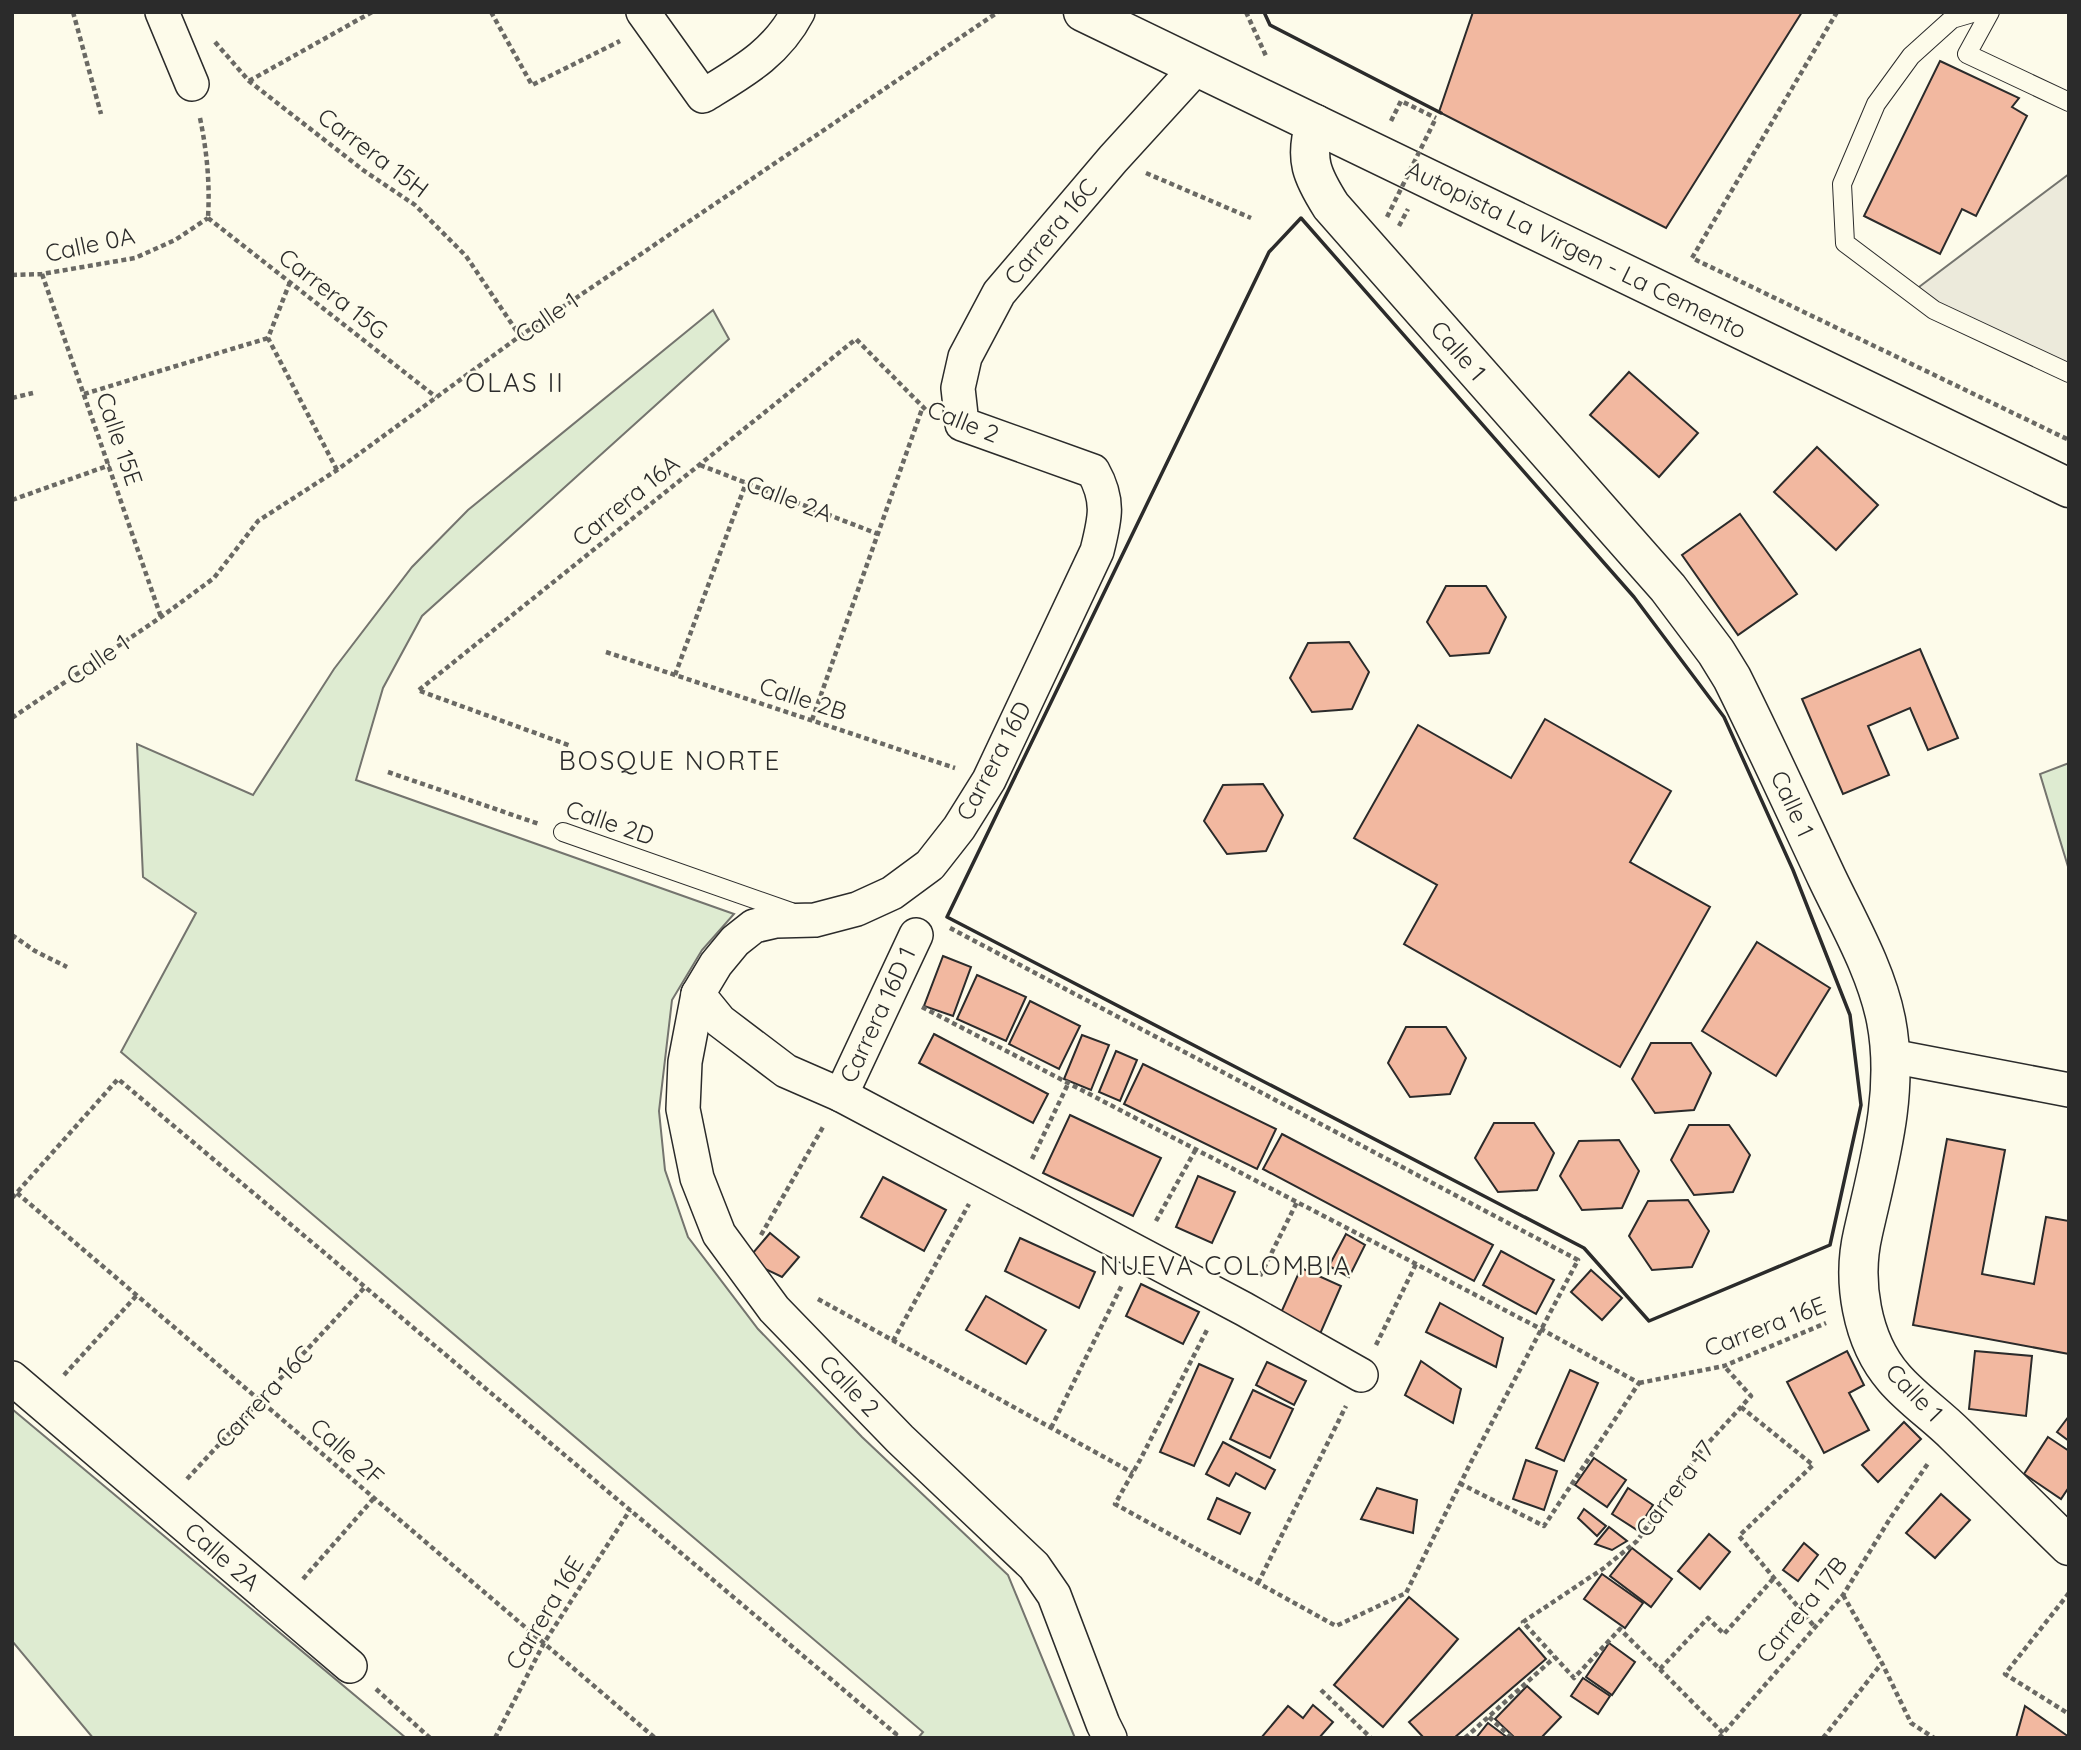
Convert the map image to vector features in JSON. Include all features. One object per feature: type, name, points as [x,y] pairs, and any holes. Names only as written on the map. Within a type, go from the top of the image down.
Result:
[{"type":"street","points":[[162,12],[192,84]]},
{"type":"street","points":[[648,19],[703,96],[743,71],[779,43],[798,12]]},
{"type":"street","name":"Autopista La Virgen - La Cemento","points":[[1083,12],[1146,28],[1197,67],[2069,488]]},
{"type":"street","name":"Carrera 16C","points":[[962,424],[958,388],[965,357],[999,293],[1112,159],[1197,67]]},
{"type":"street","name":"Calle 1","points":[[1315,124],[1309,152],[1311,168],[1331,206],[1668,589],[1716,652],[1745,705],[1863,955],[1886,1019],[1891,1056],[1890,1098],[1884,1147],[1859,1260],[1862,1307],[1877,1352],[1892,1376],[1914,1399],[1951,1429],[2069,1546]]},
{"type":"street","name":"Calle 2","points":[[962,424],[1093,471]]},
{"type":"street","name":"Carrera 16D","points":[[698,994],[716,964],[735,941],[754,926],[776,921],[815,920],[857,909],[892,893],[930,866],[959,828],[989,779],[1097,551],[1105,516],[1103,489],[1093,471]]},
{"type":"street","name":"Carrera 16D 1","points":[[841,1095],[916,935]]},
{"type":"street","points":[[698,994],[720,1021],[786,1071],[841,1095],[1234,1304],[1361,1375]]},
{"type":"street","name":"Calle 2","points":[[698,994],[685,1062],[683,1109],[698,1178],[719,1234],[774,1309],[900,1439],[1034,1566],[1054,1595],[1110,1738]]},
{"type":"street","points":[[1891,1056],[2069,1090]]},
{"type":"street","name":"Calle 2A","points":[[12,1378],[350,1666]]},
{"type":"lane","points":[[1976,12],[1952,19],[1911,56],[1876,104],[1842,184],[1845,243],[1934,310],[2069,373]]},
{"type":"lane","points":[[1990,12],[1967,54],[2069,102]]},
{"type":"lane","name":"Calle 2D","points":[[563,832],[815,920]]},
{"type":"path","points":[[73,12],[101,114]]},
{"type":"path","points":[[249,81],[372,12]]},
{"type":"path","points":[[491,12],[532,85],[648,19]]},
{"type":"path","name":"Calle 1","points":[[12,718],[162,617],[214,578],[258,521],[337,470],[520,336],[998,12]]},
{"type":"path","name":"Carrera 15H","points":[[214,40],[249,81],[363,170],[415,205],[466,256],[520,336]]},
{"type":"path","points":[[192,84],[207,154],[210,187],[208,218]]},
{"type":"path","points":[[1387,217],[1436,118]]},
{"type":"path","points":[[1112,159],[1251,218]]},
{"type":"path","name":"Calle 0A","points":[[12,275],[42,274],[135,258],[175,240],[208,218]]},
{"type":"path","name":"Carrera 15G","points":[[208,218],[436,397]]},
{"type":"path","name":"Calle 15E","points":[[42,274],[162,617]]},
{"type":"path","points":[[290,282],[268,338],[337,470]]},
{"type":"path","points":[[84,394],[268,338]]},
{"type":"path","name":"Calle 2","points":[[856,339],[922,409],[962,424]]},
{"type":"path","name":"Carrera 16A","points":[[571,746],[419,690],[856,339]]},
{"type":"path","points":[[12,398],[33,393]]},
{"type":"path","points":[[812,720],[922,409]]},
{"type":"path","points":[[12,500],[110,465]]},
{"type":"path","name":"Calle 2A","points":[[699,465],[878,534]]},
{"type":"path","points":[[675,675],[747,483]]},
{"type":"path","name":"Calle 2B","points":[[606,652],[989,779]]},
{"type":"path","name":"Calle 2D","points":[[388,772],[563,832]]},
{"type":"path","points":[[916,935],[919,912],[1578,1260],[1406,1593],[1336,1626],[1115,1504],[1297,1202]]},
{"type":"path","points":[[12,935],[35,951],[67,967]]},
{"type":"path","points":[[890,991],[1542,1329],[1639,1383],[1544,1526],[1461,1483]]},
{"type":"path","points":[[12,1198],[118,1079],[894,1736]]},
{"type":"path","points":[[1017,1189],[1068,1084]]},
{"type":"path","points":[[760,1237],[841,1095]]},
{"type":"path","points":[[1051,1428],[1138,1253],[1196,1149]]},
{"type":"path","points":[[893,1341],[986,1172]]},
{"type":"path","name":"Calle 2F","points":[[17,1193],[655,1738]]},
{"type":"path","points":[[1258,1583],[1416,1264]]},
{"type":"path","name":"Carrera 16C","points":[[163,1506],[365,1287]]},
{"type":"path","points":[[808,1294],[1133,1473]]},
{"type":"path","points":[[40,1402],[137,1295]]},
{"type":"path","name":"Carrera 16E","points":[[1639,1383],[1724,1366],[1862,1307]]},
{"type":"path","name":"Carrera 17","points":[[1555,1657],[1523,1622],[1604,1568],[1637,1541],[1700,1452],[1752,1396],[1724,1366]]},
{"type":"path","points":[[1741,1407],[1813,1465],[1739,1536],[1814,1626]]},
{"type":"path","name":"Carrera 17B","points":[[1718,1738],[1843,1595],[1891,1517],[1951,1429]]},
{"type":"path","points":[[279,1606],[374,1498]]},
{"type":"path","name":"Carrera 16E","points":[[495,1738],[544,1643],[630,1510]]},
{"type":"path","points":[[1660,1670],[1708,1618],[1724,1634],[1773,1579]]},
{"type":"path","points":[[2069,1592],[2005,1674],[2069,1714]]},
{"type":"path","points":[[1843,1595],[1882,1663],[1911,1723],[1934,1738]]},
{"type":"path","points":[[1465,1738],[1555,1657],[1574,1678],[1620,1629],[1723,1733]]},
{"type":"path","points":[[1823,1738],[1882,1663]]},
{"type":"path","points":[[350,1666],[430,1738]]},
{"type":"path","points":[[1321,1690],[1371,1738]]},
{"type":"path","points":[[1489,1717],[1512,1738]]},
{"type":"green space","points":[[713,310],[729,339],[422,616],[383,688],[356,780],[734,914],[702,950],[672,1000],[659,1111],[665,1170],[688,1237],[758,1329],[862,1437],[1008,1575],[1075,1738],[918,1738],[923,1732],[121,1052],[196,913],[143,877],[137,744],[253,795],[334,669],[412,567],[468,510]]},
{"type":"green space","points":[[2069,763],[2069,870],[2040,774]]},
{"type":"green space","points":[[12,1409],[406,1738],[93,1738],[12,1641]]},
{"type":"shaded area","points":[[2069,174],[2069,373],[1911,293]]},
{"type":"building","points":[[1473,12],[1802,12],[1666,228],[1439,112]]},
{"type":"building","points":[[1940,61],[2019,98],[2012,107],[2027,116],[1976,216],[1962,209],[1940,254],[1864,216]]},
{"type":"building","points":[[1629,372],[1698,433],[1659,477],[1590,415]]},
{"type":"building","points":[[1817,447],[1878,505],[1836,550],[1774,492]]},
{"type":"building","points":[[1740,514],[1797,594],[1738,635],[1682,555]]},
{"type":"building","points":[[1446,586],[1486,586],[1506,617],[1489,653],[1450,656],[1427,622]]},
{"type":"building","points":[[1349,642],[1369,672],[1352,709],[1312,712],[1290,678],[1308,643]]},
{"type":"building","points":[[1920,649],[1958,738],[1928,750],[1910,708],[1868,726],[1889,775],[1843,794],[1802,699]]},
{"type":"building","points":[[1545,719],[1671,791],[1630,862],[1710,907],[1620,1067],[1404,944],[1437,885],[1354,838],[1418,725],[1511,778]]},
{"type":"building","points":[[1263,784],[1283,815],[1266,851],[1227,854],[1204,821],[1223,785]]},
{"type":"building","points":[[1757,942],[1830,988],[1776,1076],[1702,1031]]},
{"type":"building","points":[[943,956],[971,967],[953,1016],[924,1006]]},
{"type":"building","points":[[977,975],[1026,997],[1006,1041],[957,1019]]},
{"type":"building","points":[[1030,1001],[1080,1026],[1059,1069],[1009,1044]]},
{"type":"building","points":[[1406,1027],[1446,1027],[1466,1058],[1450,1094],[1410,1097],[1388,1063]]},
{"type":"building","points":[[934,1034],[1048,1094],[1033,1123],[919,1063]]},
{"type":"building","points":[[1082,1035],[1109,1045],[1091,1090],[1064,1079]]},
{"type":"building","points":[[1651,1043],[1691,1043],[1711,1073],[1694,1110],[1655,1113],[1632,1079]]},
{"type":"building","points":[[1116,1051],[1137,1060],[1120,1101],[1099,1092]]},
{"type":"building","points":[[1143,1064],[1276,1129],[1257,1169],[1124,1104]]},
{"type":"building","points":[[1070,1115],[1161,1158],[1133,1216],[1043,1173]]},
{"type":"building","points":[[1494,1123],[1534,1123],[1554,1153],[1537,1190],[1498,1192],[1475,1158]]},
{"type":"building","points":[[1689,1125],[1729,1125],[1750,1155],[1733,1192],[1694,1195],[1671,1160]]},
{"type":"building","points":[[1282,1134],[1493,1245],[1474,1281],[1263,1169]]},
{"type":"building","points":[[1947,1139],[2005,1150],[1982,1274],[2034,1284],[2046,1217],[2069,1221],[2069,1354],[1913,1325]]},
{"type":"building","points":[[1619,1140],[1639,1171],[1622,1208],[1582,1210],[1560,1176],[1579,1141]]},
{"type":"building","points":[[1198,1176],[1235,1192],[1212,1243],[1176,1227]]},
{"type":"building","points":[[883,1177],[946,1210],[924,1251],[861,1217]]},
{"type":"building","points":[[1688,1200],[1709,1231],[1692,1267],[1652,1270],[1629,1236],[1648,1201]]},
{"type":"building","points":[[770,1233],[799,1257],[782,1277],[747,1260]]},
{"type":"building","points":[[1346,1234],[1365,1245],[1349,1277],[1329,1266]]},
{"type":"building","points":[[1020,1238],[1095,1272],[1079,1308],[1005,1271]]},
{"type":"building","points":[[1501,1251],[1554,1280],[1536,1314],[1483,1285]]},
{"type":"building","points":[[1301,1268],[1341,1286],[1320,1334],[1280,1315]]},
{"type":"building","points":[[1591,1270],[1622,1298],[1602,1320],[1571,1292]]},
{"type":"building","points":[[1141,1284],[1199,1312],[1183,1344],[1126,1316]]},
{"type":"building","points":[[986,1296],[1046,1330],[1026,1364],[966,1330]]},
{"type":"building","points":[[1440,1303],[1503,1338],[1496,1367],[1426,1332]]},
{"type":"building","points":[[1847,1351],[1864,1385],[1849,1393],[1869,1430],[1824,1453],[1787,1382]]},
{"type":"building","points":[[1975,1351],[2032,1356],[2026,1416],[1969,1409]]},
{"type":"building","points":[[1421,1361],[1461,1389],[1453,1423],[1405,1395]]},
{"type":"building","points":[[1267,1362],[1306,1381],[1294,1405],[1256,1385]]},
{"type":"building","points":[[1199,1364],[1233,1379],[1194,1466],[1160,1452]]},
{"type":"building","points":[[1570,1370],[1598,1383],[1564,1461],[1536,1448]]},
{"type":"building","points":[[1253,1390],[1293,1409],[1270,1458],[1230,1439]]},
{"type":"building","points":[[2069,1416],[2069,1441],[2057,1432]]},
{"type":"building","points":[[1904,1422],[1921,1439],[1878,1482],[1862,1465]]},
{"type":"building","points":[[2048,1437],[2069,1451],[2069,1487],[2061,1499],[2024,1474]]},
{"type":"building","points":[[1223,1442],[1275,1470],[1265,1489],[1236,1473],[1229,1486],[1206,1474]]},
{"type":"building","points":[[1594,1458],[1626,1480],[1607,1507],[1575,1485]]},
{"type":"building","points":[[1526,1460],[1557,1471],[1544,1510],[1513,1499]]},
{"type":"building","points":[[1377,1488],[1417,1500],[1413,1533],[1361,1519]]},
{"type":"building","points":[[1628,1488],[1653,1505],[1637,1530],[1612,1514]]},
{"type":"building","points":[[1941,1494],[1970,1520],[1935,1558],[1906,1533]]},
{"type":"building","points":[[1217,1498],[1250,1513],[1240,1534],[1208,1519]]},
{"type":"building","points":[[1584,1509],[1606,1526],[1597,1536],[1578,1518]]},
{"type":"building","points":[[1609,1527],[1627,1541],[1612,1550],[1595,1544]]},
{"type":"building","points":[[1709,1534],[1730,1552],[1700,1589],[1678,1571]]},
{"type":"building","points":[[1804,1543],[1818,1555],[1798,1581],[1783,1570]]},
{"type":"building","points":[[1632,1548],[1672,1579],[1651,1607],[1610,1576]]},
{"type":"building","points":[[1602,1574],[1643,1603],[1625,1628],[1584,1599]]},
{"type":"building","points":[[1409,1597],[1458,1639],[1383,1727],[1334,1685]]},
{"type":"building","points":[[1519,1628],[1546,1659],[1454,1738],[1424,1738],[1409,1722]]},
{"type":"building","points":[[1609,1643],[1635,1662],[1612,1695],[1586,1677]]},
{"type":"building","points":[[1583,1678],[1610,1696],[1598,1714],[1571,1696]]},
{"type":"building","points":[[1527,1686],[1561,1717],[1541,1738],[1515,1738],[1495,1719]]},
{"type":"building","points":[[1313,1705],[1333,1722],[1319,1738],[1261,1738],[1288,1706],[1303,1718]]},
{"type":"building","points":[[2025,1706],[2069,1737],[2069,1738],[2016,1738]]},
{"type":"building","points":[[1488,1723],[1508,1738],[1476,1738]]},
{"type":"wall","points":[[1264,12],[1270,25],[1441,113]]},
{"type":"wall","points":[[1301,218],[1634,597],[1724,717],[1793,870],[1850,1015],[1861,1105],[1830,1245],[1649,1321],[1584,1248],[947,917],[1269,252],[1301,218]]},
{"type":"district","name":"OLAS II","points":[[515,383]]},
{"type":"district","name":"BOSQUE NORTE","points":[[670,761]]},
{"type":"district","name":"NUEVA COLOMBIA","points":[[1226,1266]]}]
